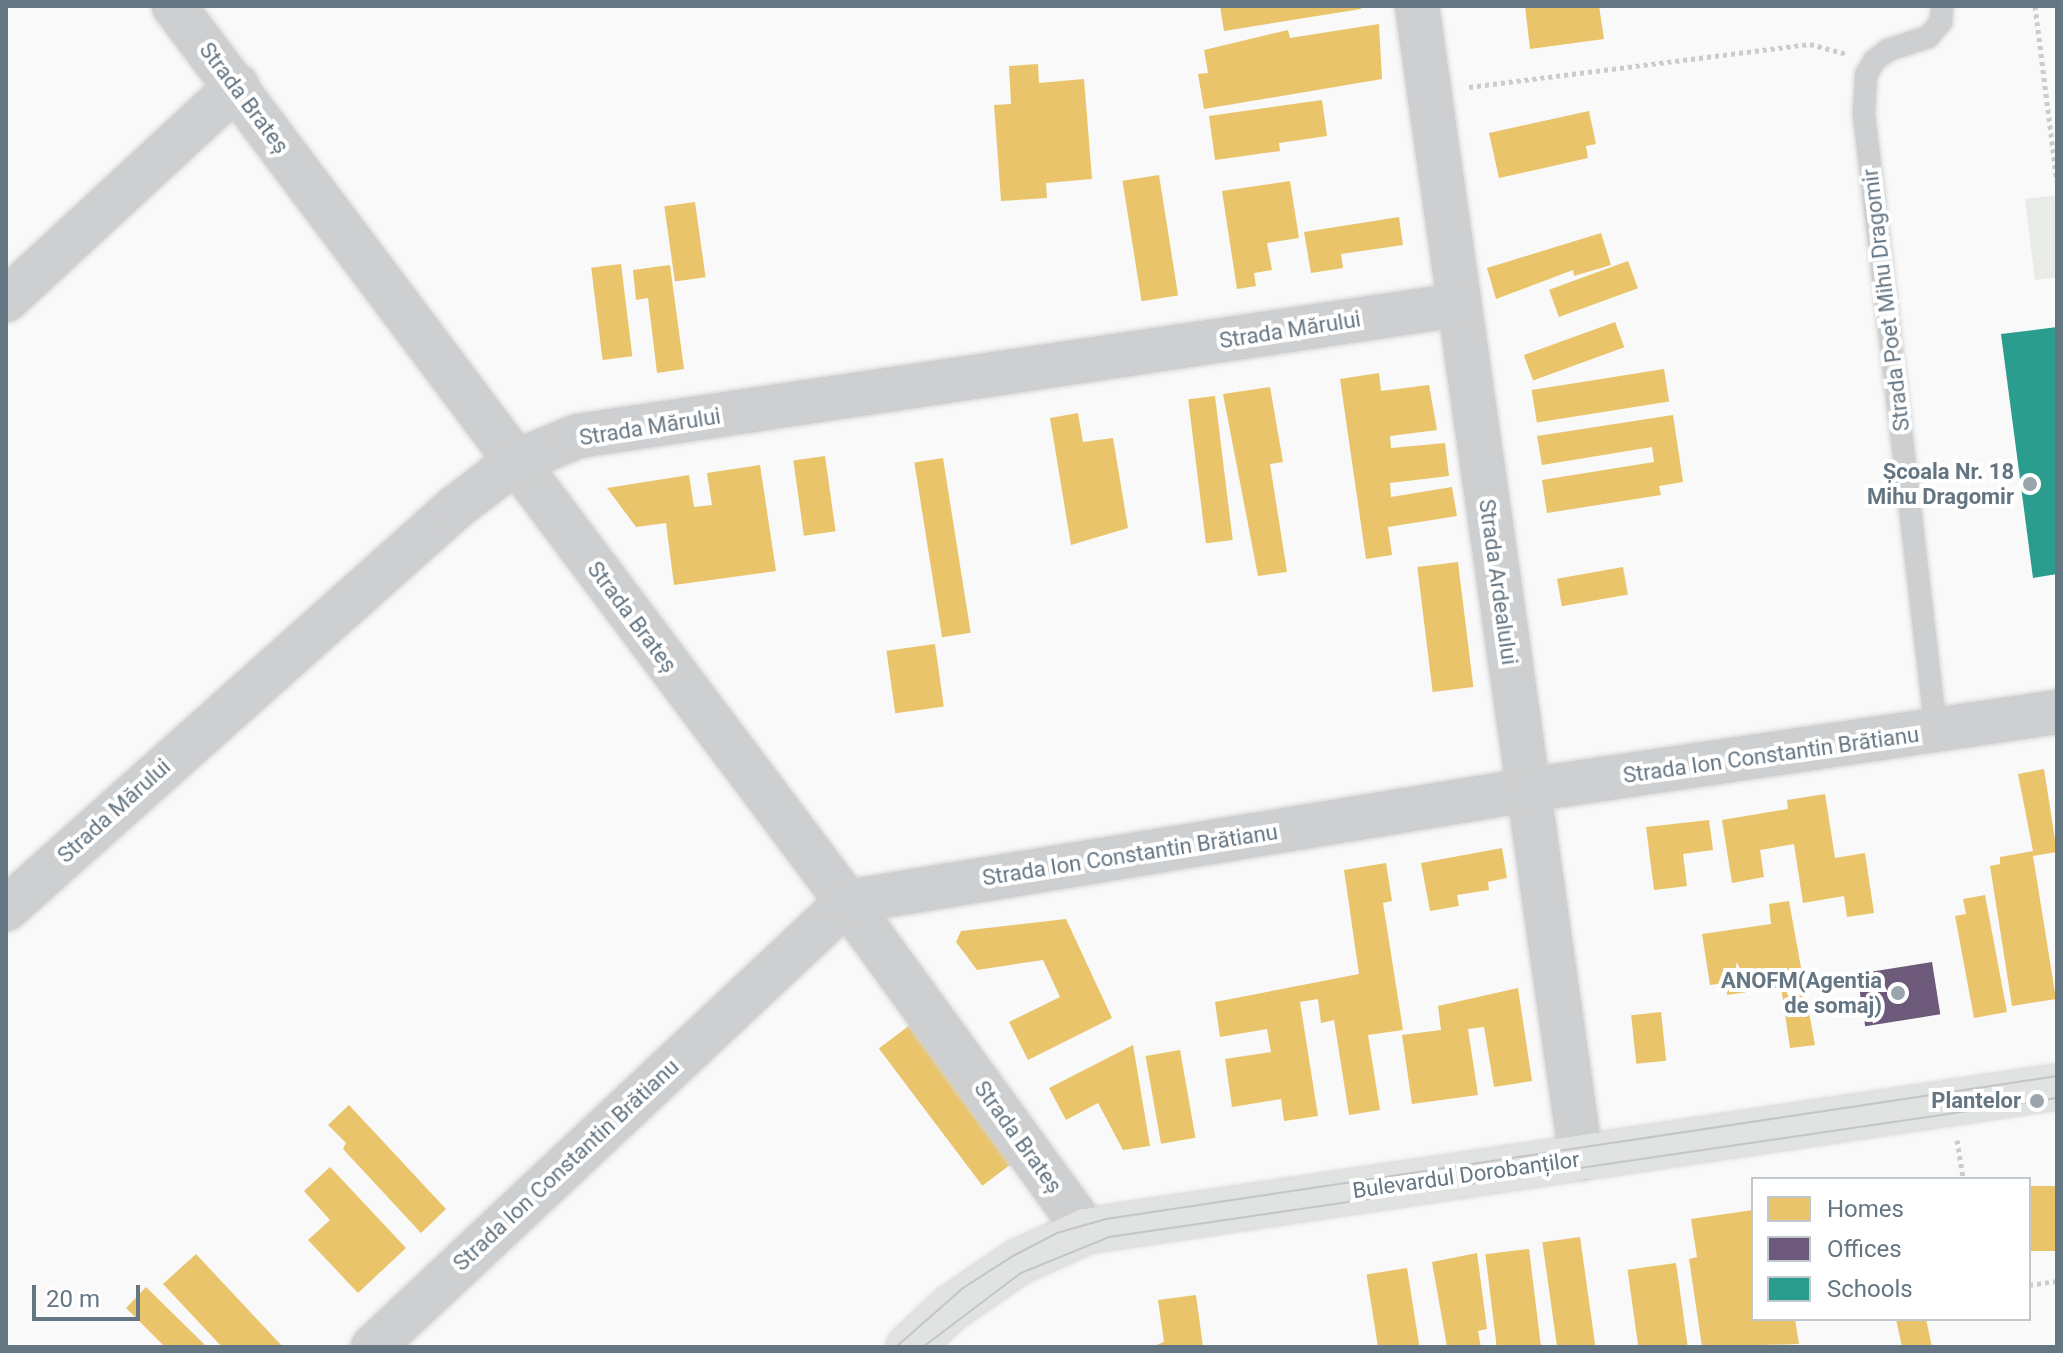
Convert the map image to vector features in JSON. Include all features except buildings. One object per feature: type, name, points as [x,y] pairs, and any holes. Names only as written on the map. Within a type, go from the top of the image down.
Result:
[{"type":"main road","name":"Bulevardul Dorobanților","points":[[909,1347],[951,1308],[1018,1262],[1086,1231],[2057,1087]]},
{"type":"street","name":"Strada Brateș","points":[[174,6],[847,902],[1086,1231]]},
{"type":"street","name":"Strada Ardealului","points":[[1417,6],[1581,1158]]},
{"type":"street","points":[[6,300],[237,86]]},
{"type":"street","name":"Strada Mărului","points":[[13,890],[455,508],[515,462],[578,436],[1458,305]]},
{"type":"street","name":"Strada Ion Constantin Brătianu","points":[[373,1347],[847,902],[1528,790],[2057,712]]},
{"type":"lane","points":[[1874,61],[1888,50],[1928,37],[1941,22],[1942,6]]},
{"type":"lane","name":"Strada Poet Mihu Dragomir","points":[[1874,61],[1866,75],[1864,114],[1936,731]]},
{"type":"path","points":[[2035,6],[2057,182]]},
{"type":"path","points":[[1429,92],[1810,44],[1874,61]]},
{"type":"path","points":[[2031,1285],[2057,1281]]},
{"type":"shaded area","points":[[2057,195],[2057,277],[2035,280],[2025,199]]},
{"type":"tram line","points":[[896,1347],[963,1288],[1013,1256],[1057,1233],[1106,1219],[2057,1076]]},
{"type":"tram line","points":[[923,1347],[1021,1273],[1109,1237],[2057,1098]]},
{"type":"place","name":"Școala Nr. 18 Mihu Dragomir","points":[[2030,484]]},
{"type":"place","name":"ANOFM(Agentia de somaj)","points":[[1898,993]]},
{"type":"place","name":"Plantelor","points":[[2037,1101]]}]
